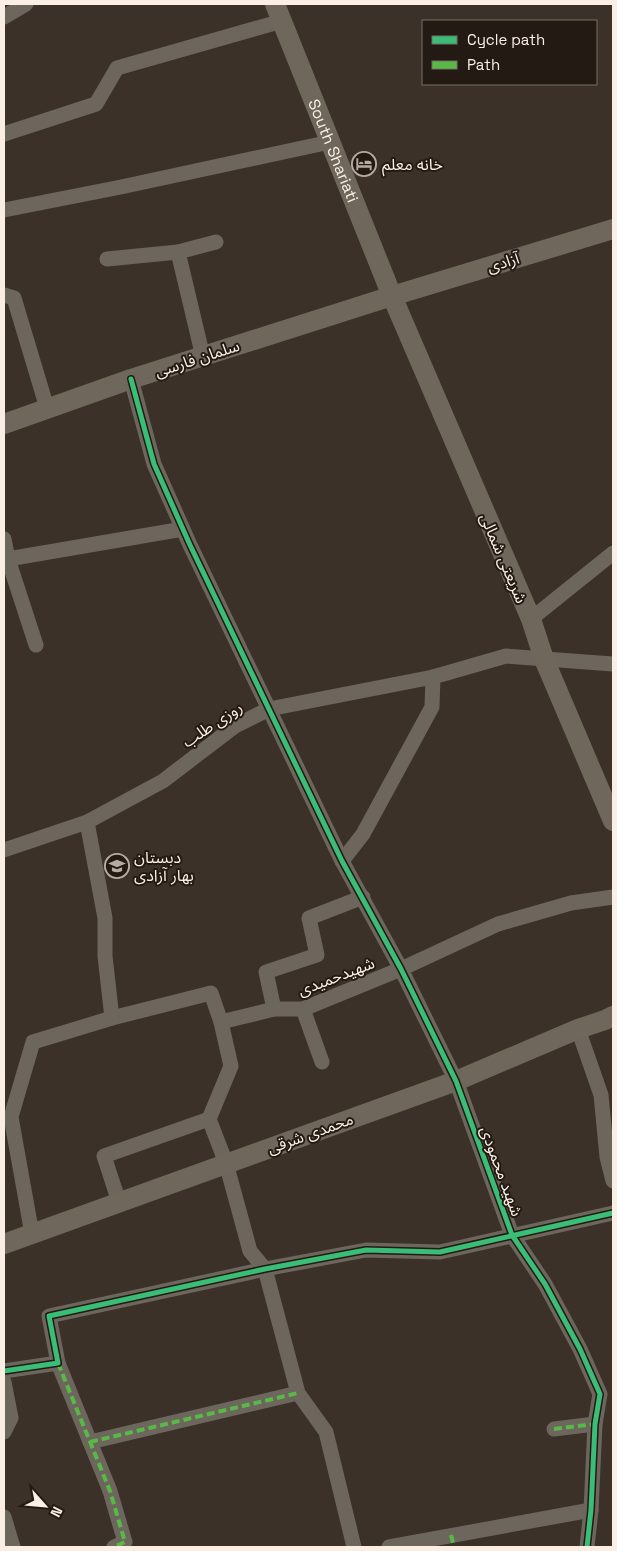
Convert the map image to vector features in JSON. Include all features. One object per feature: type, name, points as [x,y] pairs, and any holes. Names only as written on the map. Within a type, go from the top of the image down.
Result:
[{"type":"main road","name":"South Shariati","points":[[278,13],[392,296]]},
{"type":"main road","name":"آزادی","points":[[392,296],[613,229]]},
{"type":"main road","name":"سلمان فارسی","points":[[4,424],[131,379],[392,296]]},
{"type":"main road","name":"شریعتی شمالی","points":[[392,296],[531,619],[544,659],[613,821]]},
{"type":"main road","name":"محمدی شرقی","points":[[4,1244],[456,1081],[613,1016]]},
{"type":"street","points":[[4,17],[26,4]]},
{"type":"street","points":[[4,134],[96,104],[117,68],[278,13]]},
{"type":"street","points":[[4,210],[330,142]]},
{"type":"street","points":[[107,259],[178,252],[216,242]]},
{"type":"street","points":[[178,252],[203,357]]},
{"type":"street","points":[[4,295],[14,298],[47,408]]},
{"type":"street","name":"شهید محمودی","points":[[131,379],[154,464],[183,529],[342,861],[401,968],[456,1081],[512,1235],[546,1284],[580,1349],[606,1393],[595,1424],[591,1510],[587,1547]]},
{"type":"street","points":[[8,559],[183,529]]},
{"type":"street","points":[[4,538],[8,559],[36,645]]},
{"type":"street","points":[[531,619],[613,553]]},
{"type":"street","name":"روزی طلب","points":[[4,850],[87,822],[162,781],[235,726],[269,709],[433,677],[506,656],[613,664]]},
{"type":"street","points":[[342,861],[363,834],[432,707],[433,677]]},
{"type":"street","points":[[87,822],[105,918],[105,956],[112,1018]]},
{"type":"street","points":[[274,1009],[266,972],[317,955],[309,918],[363,897]]},
{"type":"street","name":"شهیدحمیدی","points":[[221,1022],[274,1009],[304,1009],[498,924],[571,903],[613,897]]},
{"type":"street","points":[[32,1234],[10,1117],[34,1042],[112,1018],[211,993],[221,1022],[231,1066],[209,1119],[226,1163],[250,1251],[265,1269],[298,1393],[326,1432],[354,1547]]},
{"type":"street","points":[[304,1009],[322,1062]]},
{"type":"street","points":[[578,1029],[601,1095],[607,1158],[613,1181]]},
{"type":"street","points":[[119,1202],[104,1156],[209,1119]]},
{"type":"street","points":[[114,1547],[125,1542],[110,1491],[58,1363],[49,1316],[265,1269],[366,1250],[440,1252],[613,1212]]},
{"type":"street","points":[[4,1371],[58,1363]]},
{"type":"street","points":[[4,1382],[11,1418],[4,1432]]},
{"type":"street","points":[[90,1442],[298,1393]]},
{"type":"street","points":[[554,1429],[595,1424]]},
{"type":"street","points":[[389,1547],[453,1541],[591,1510]]},
{"type":"street","points":[[4,1517],[13,1547]]},
{"type":"marked path","points":[[58,1363],[110,1491],[125,1542],[114,1547]]},
{"type":"marked path","points":[[90,1442],[298,1393]]},
{"type":"marked path","points":[[554,1429],[595,1424]]},
{"type":"marked path","points":[[451,1535],[454,1547]]},
{"type":"cycle path","points":[[131,379],[154,464],[190,545],[342,861],[401,969],[456,1081],[512,1235],[545,1284],[580,1349],[600,1394],[595,1424],[591,1510],[587,1547]]},
{"type":"cycle path","points":[[4,1371],[58,1363],[49,1316],[265,1269],[366,1250],[440,1252],[613,1213]]},
{"type":"place","name":"خانه معلم","points":[[364,164]]},
{"type":"place","name":"دبستان بهار آزادی","points":[[117,866]]}]
